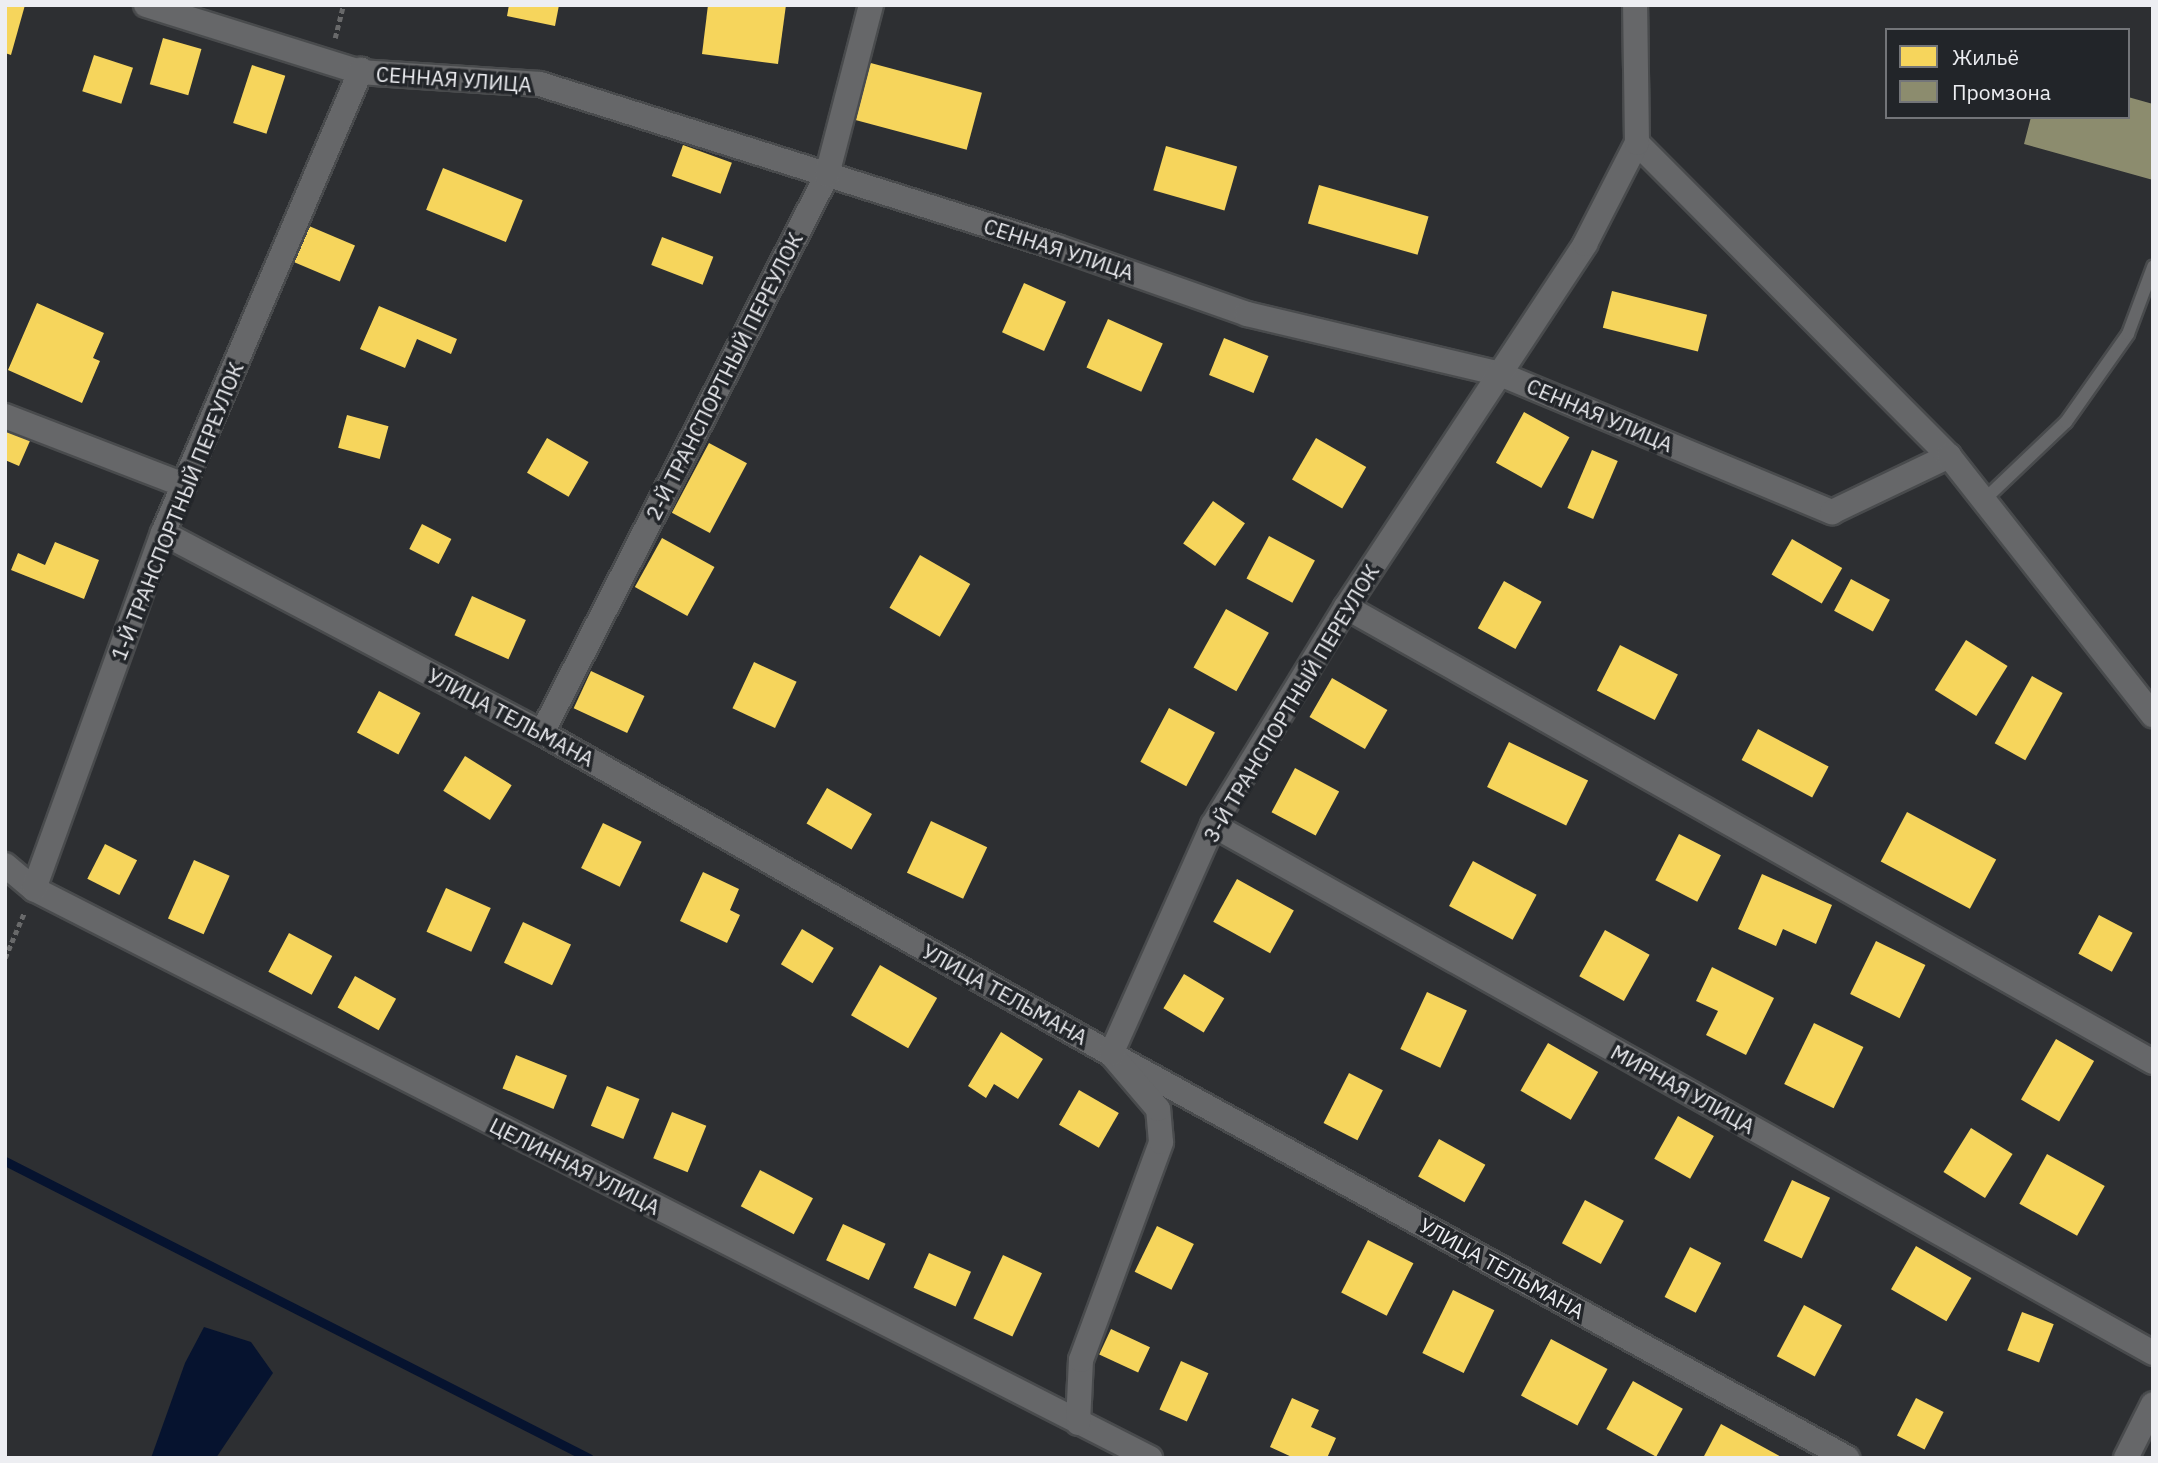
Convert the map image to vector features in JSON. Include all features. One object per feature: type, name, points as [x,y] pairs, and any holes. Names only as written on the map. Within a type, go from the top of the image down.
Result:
[{"type":"street","name":"СЕННАЯ УЛИЦА","points":[[146,5],[360,71],[540,85],[1057,247],[1247,314],[1500,374],[1832,512],[1949,456]]},
{"type":"street","name":"2-Й ТРАНСПОРТНЫЙ ПЕРЕУЛОК","points":[[542,733],[827,175],[872,5]]},
{"type":"street","name":"3-Й ТРАНСПОРТНЫЙ ПЕРЕУЛОК","points":[[1111,1054],[1213,825],[1346,607],[1585,244],[1637,143],[1634,5]]},
{"type":"street","name":"1-Й ТРАНСПОРТНЫЙ ПЕРЕУЛОК","points":[[34,889],[163,533],[360,71]]},
{"type":"street","points":[[1637,143],[1949,456],[2153,715]]},
{"type":"street","points":[[5,416],[184,485]]},
{"type":"street","name":"УЛИЦА ТЕЛЬМАНА","points":[[163,533],[542,733],[1111,1054],[1847,1458]]},
{"type":"street","points":[[1346,607],[2153,1062]]},
{"type":"street","name":"МИРНАЯ УЛИЦА","points":[[1213,825],[2153,1353]]},
{"type":"street","name":"ЦЕЛИННАЯ УЛИЦА","points":[[5,865],[34,889],[1150,1458]]},
{"type":"street","points":[[1078,1423],[1081,1360],[1161,1142],[1158,1110],[1111,1054]]},
{"type":"street","points":[[2126,1458],[2153,1404]]},
{"type":"lane","points":[[1984,500],[2066,422],[2128,334],[2153,267]]},
{"type":"path","points":[[5,958],[34,889]]},
{"type":"water","points":[[204,1327],[251,1342],[273,1373],[216,1458],[151,1458],[185,1363]]},
{"type":"building: Жильё","points":[[5,5],[25,5],[11,55],[5,53]]},
{"type":"building: Жильё","points":[[509,5],[559,5],[555,26],[507,16]]},
{"type":"building: Жильё","points":[[708,5],[786,5],[778,64],[702,54]]},
{"type":"building: Жильё","points":[[163,38],[201,49],[188,95],[150,84]]},
{"type":"building: Жильё","points":[[94,55],[133,68],[121,104],[82,91]]},
{"type":"building: Жильё","points":[[867,62],[982,93],[967,150],[852,119]]},
{"type":"building: Жильё","points":[[252,65],[285,76],[266,134],[233,123]]},
{"type":"building: Жильё","points":[[683,145],[732,163],[721,194],[672,176]]},
{"type":"building: Жильё","points":[[1166,146],[1237,166],[1224,211],[1153,190]]},
{"type":"building: Жильё","points":[[443,168],[523,200],[506,242],[426,210]]},
{"type":"building: Жильё","points":[[1319,185],[1429,216],[1418,255],[1308,223]]},
{"type":"building: Жильё","points":[[309,226],[355,246],[340,281],[294,262]]},
{"type":"building: Жильё","points":[[662,237],[713,257],[703,285],[651,265]]},
{"type":"building: Жильё","points":[[1024,283],[1066,302],[1044,351],[1002,332]]},
{"type":"building: Жильё","points":[[1612,291],[1707,315],[1698,352],[1603,328]]},
{"type":"building: Жильё","points":[[37,303],[104,333],[93,358],[100,361],[82,403],[8,370]]},
{"type":"building: Жильё","points":[[379,306],[457,339],[451,354],[417,339],[405,368],[360,349]]},
{"type":"building: Жильё","points":[[1108,319],[1163,343],[1141,392],[1086,367]]},
{"type":"building: Жильё","points":[[1224,338],[1269,356],[1254,393],[1209,375]]},
{"type":"building: Жильё","points":[[1524,412],[1569,437],[1541,488],[1496,463]]},
{"type":"building: Жильё","points":[[347,415],[389,426],[380,459],[338,448]]},
{"type":"building: Жильё","points":[[5,422],[33,434],[19,466],[5,460]]},
{"type":"building: Жильё","points":[[547,438],[589,462],[569,497],[527,473]]},
{"type":"building: Жильё","points":[[1316,438],[1366,467],[1342,509],[1292,480]]},
{"type":"building: Жильё","points":[[709,443],[747,463],[710,533],[672,513]]},
{"type":"building: Жильё","points":[[1592,450],[1618,461],[1593,519],[1567,508]]},
{"type":"building: Жильё","points":[[1213,501],[1245,523],[1215,566],[1183,544]]},
{"type":"building: Жильё","points":[[422,524],[451,539],[439,564],[409,549]]},
{"type":"building: Жильё","points":[[1269,536],[1315,560],[1292,603],[1246,578]]},
{"type":"building: Жильё","points":[[662,538],[714,567],[687,616],[635,587]]},
{"type":"building: Жильё","points":[[1792,539],[1842,568],[1822,604],[1772,575]]},
{"type":"building: Жильё","points":[[55,542],[99,560],[84,599],[11,570],[18,553],[45,565]]},
{"type":"building: Жильё","points":[[920,555],[970,584],[940,637],[890,608]]},
{"type":"building: Жильё","points":[[1851,579],[1890,600],[1873,631],[1834,611]]},
{"type":"building: Жильё","points":[[1504,581],[1542,602],[1515,649],[1478,628]]},
{"type":"building: Жильё","points":[[472,596],[526,620],[508,659],[455,635]]},
{"type":"building: Жильё","points":[[1226,609],[1269,633],[1236,691],[1194,668]]},
{"type":"building: Жильё","points":[[1966,640],[2008,666],[1976,716],[1935,690]]},
{"type":"building: Жильё","points":[[1620,645],[1678,675],[1655,720],[1597,690]]},
{"type":"building: Жильё","points":[[754,662],[797,682],[775,728],[732,708]]},
{"type":"building: Жильё","points":[[591,671],[644,696],[627,733],[574,708]]},
{"type":"building: Жильё","points":[[2032,676],[2063,693],[2025,760],[1995,743]]},
{"type":"building: Жильё","points":[[1332,678],[1387,710],[1365,749],[1310,717]]},
{"type":"building: Жильё","points":[[379,691],[420,713],[398,755],[357,732]]},
{"type":"building: Жильё","points":[[1169,708],[1215,732],[1186,786],[1140,762]]},
{"type":"building: Жильё","points":[[1758,729],[1829,767],[1812,797],[1742,760]]},
{"type":"building: Жильё","points":[[1509,742],[1588,781],[1566,826],[1487,787]]},
{"type":"building: Жильё","points":[[465,756],[512,785],[490,820],[443,791]]},
{"type":"building: Жильё","points":[[1295,768],[1339,791],[1316,836],[1272,812]]},
{"type":"building: Жильё","points":[[827,788],[872,814],[852,850],[806,824]]},
{"type":"building: Жильё","points":[[1907,812],[1996,859],[1970,909],[1881,861]]},
{"type":"building: Жильё","points":[[931,821],[987,847],[963,899],[907,873]]},
{"type":"building: Жильё","points":[[603,823],[642,842],[620,887],[581,868]]},
{"type":"building: Жильё","points":[[1679,834],[1721,855],[1697,902],[1655,880]]},
{"type":"building: Жильё","points":[[105,844],[137,860],[119,895],[87,879]]},
{"type":"building: Жильё","points":[[194,860],[230,876],[204,934],[168,918]]},
{"type":"building: Жильё","points":[[1473,861],[1537,895],[1513,940],[1449,906]]},
{"type":"building: Жильё","points":[[703,872],[739,889],[730,910],[740,915],[727,943],[680,921]]},
{"type":"building: Жильё","points":[[1762,874],[1832,905],[1816,944],[1783,929],[1776,946],[1738,929]]},
{"type":"building: Жильё","points":[[1237,879],[1294,911],[1270,953],[1213,922]]},
{"type":"building: Жильё","points":[[446,888],[491,908],[471,952],[426,932]]},
{"type":"building: Жильё","points":[[2099,915],[2133,933],[2112,972],[2078,954]]},
{"type":"building: Жильё","points":[[523,922],[571,944],[552,985],[504,963]]},
{"type":"building: Жильё","points":[[802,929],[834,948],[813,983],[781,964]]},
{"type":"building: Жильё","points":[[1605,930],[1650,955],[1624,1001],[1579,976]]},
{"type":"building: Жильё","points":[[289,933],[332,956],[312,995],[268,972]]},
{"type":"building: Жильё","points":[[1876,941],[1925,965],[1900,1018],[1850,994]]},
{"type":"building: Жильё","points":[[880,965],[937,998],[908,1048],[851,1015]]},
{"type":"building: Жильё","points":[[1712,967],[1774,998],[1746,1055],[1706,1035],[1718,1011],[1696,1001]]},
{"type":"building: Жильё","points":[[1184,974],[1224,998],[1204,1032],[1163,1008]]},
{"type":"building: Жильё","points":[[355,976],[396,999],[379,1030],[338,1007]]},
{"type":"building: Жильё","points":[[1427,992],[1467,1011],[1440,1068],[1400,1049]]},
{"type":"building: Жильё","points":[[1814,1023],[1863,1047],[1834,1108],[1784,1084]]},
{"type":"building: Жильё","points":[[1001,1032],[1043,1059],[1018,1099],[994,1084],[986,1098],[968,1086]]},
{"type":"building: Жильё","points":[[2056,1039],[2094,1061],[2059,1122],[2021,1100]]},
{"type":"building: Жильё","points":[[1548,1043],[1598,1072],[1571,1120],[1520,1091]]},
{"type":"building: Жильё","points":[[516,1055],[567,1076],[554,1109],[503,1088]]},
{"type":"building: Жильё","points":[[1349,1073],[1383,1090],[1357,1140],[1324,1123]]},
{"type":"building: Жильё","points":[[607,1086],[639,1099],[623,1139],[591,1126]]},
{"type":"building: Жильё","points":[[1079,1090],[1119,1113],[1099,1148],[1059,1125]]},
{"type":"building: Жильё","points":[[672,1112],[706,1126],[688,1172],[653,1158]]},
{"type":"building: Жильё","points":[[1678,1116],[1714,1136],[1690,1179],[1654,1159]]},
{"type":"building: Жильё","points":[[1971,1128],[2013,1154],[1985,1198],[1943,1172]]},
{"type":"building: Жильё","points":[[1439,1139],[1485,1165],[1465,1202],[1418,1177]]},
{"type":"building: Жильё","points":[[2047,1154],[2105,1186],[2077,1236],[2019,1204]]},
{"type":"building: Жильё","points":[[760,1170],[813,1198],[794,1234],[741,1206]]},
{"type":"building: Жильё","points":[[1792,1180],[1830,1198],[1802,1258],[1764,1241]]},
{"type":"building: Жильё","points":[[1585,1200],[1624,1221],[1601,1264],[1562,1243]]},
{"type":"building: Жильё","points":[[843,1224],[886,1244],[869,1280],[826,1260]]},
{"type":"building: Жильё","points":[[1157,1226],[1194,1244],[1171,1290],[1135,1272]]},
{"type":"building: Жильё","points":[[1368,1240],[1413,1263],[1387,1316],[1341,1293]]},
{"type":"building: Жильё","points":[[1916,1246],[1971,1278],[1946,1321],[1891,1289]]},
{"type":"building: Жильё","points":[[1690,1247],[1721,1263],[1696,1313],[1665,1297]]},
{"type":"building: Жильё","points":[[929,1253],[971,1272],[956,1306],[914,1288]]},
{"type":"building: Жильё","points":[[1003,1255],[1042,1273],[1012,1337],[973,1318]]},
{"type":"building: Жильё","points":[[1453,1290],[1494,1310],[1464,1373],[1422,1353]]},
{"type":"building: Жильё","points":[[1804,1305],[1842,1325],[1815,1376],[1777,1356]]},
{"type":"building: Жильё","points":[[2022,1312],[2054,1324],[2039,1362],[2007,1350]]},
{"type":"building: Жильё","points":[[1111,1329],[1150,1347],[1138,1373],[1099,1354]]},
{"type":"building: Жильё","points":[[1551,1339],[1608,1369],[1577,1426],[1521,1396]]},
{"type":"building: Жильё","points":[[1181,1361],[1208,1373],[1187,1422],[1159,1409]]},
{"type":"building: Жильё","points":[[1633,1381],[1683,1409],[1656,1457],[1606,1429]]},
{"type":"building: Жильё","points":[[1292,1398],[1319,1410],[1311,1427],[1336,1438],[1327,1458],[1294,1458],[1270,1447]]},
{"type":"building: Жильё","points":[[1916,1398],[1944,1412],[1925,1449],[1897,1435]]},
{"type":"building: Жильё","points":[[1721,1424],[1783,1458],[1703,1458]]},
{"type":"building: Промзона","points":[[2130,98],[2153,104],[2153,180],[2024,144],[2030,119],[2130,119]]},
{"type":"waterway","points":[[5,1161],[589,1458]]}]
